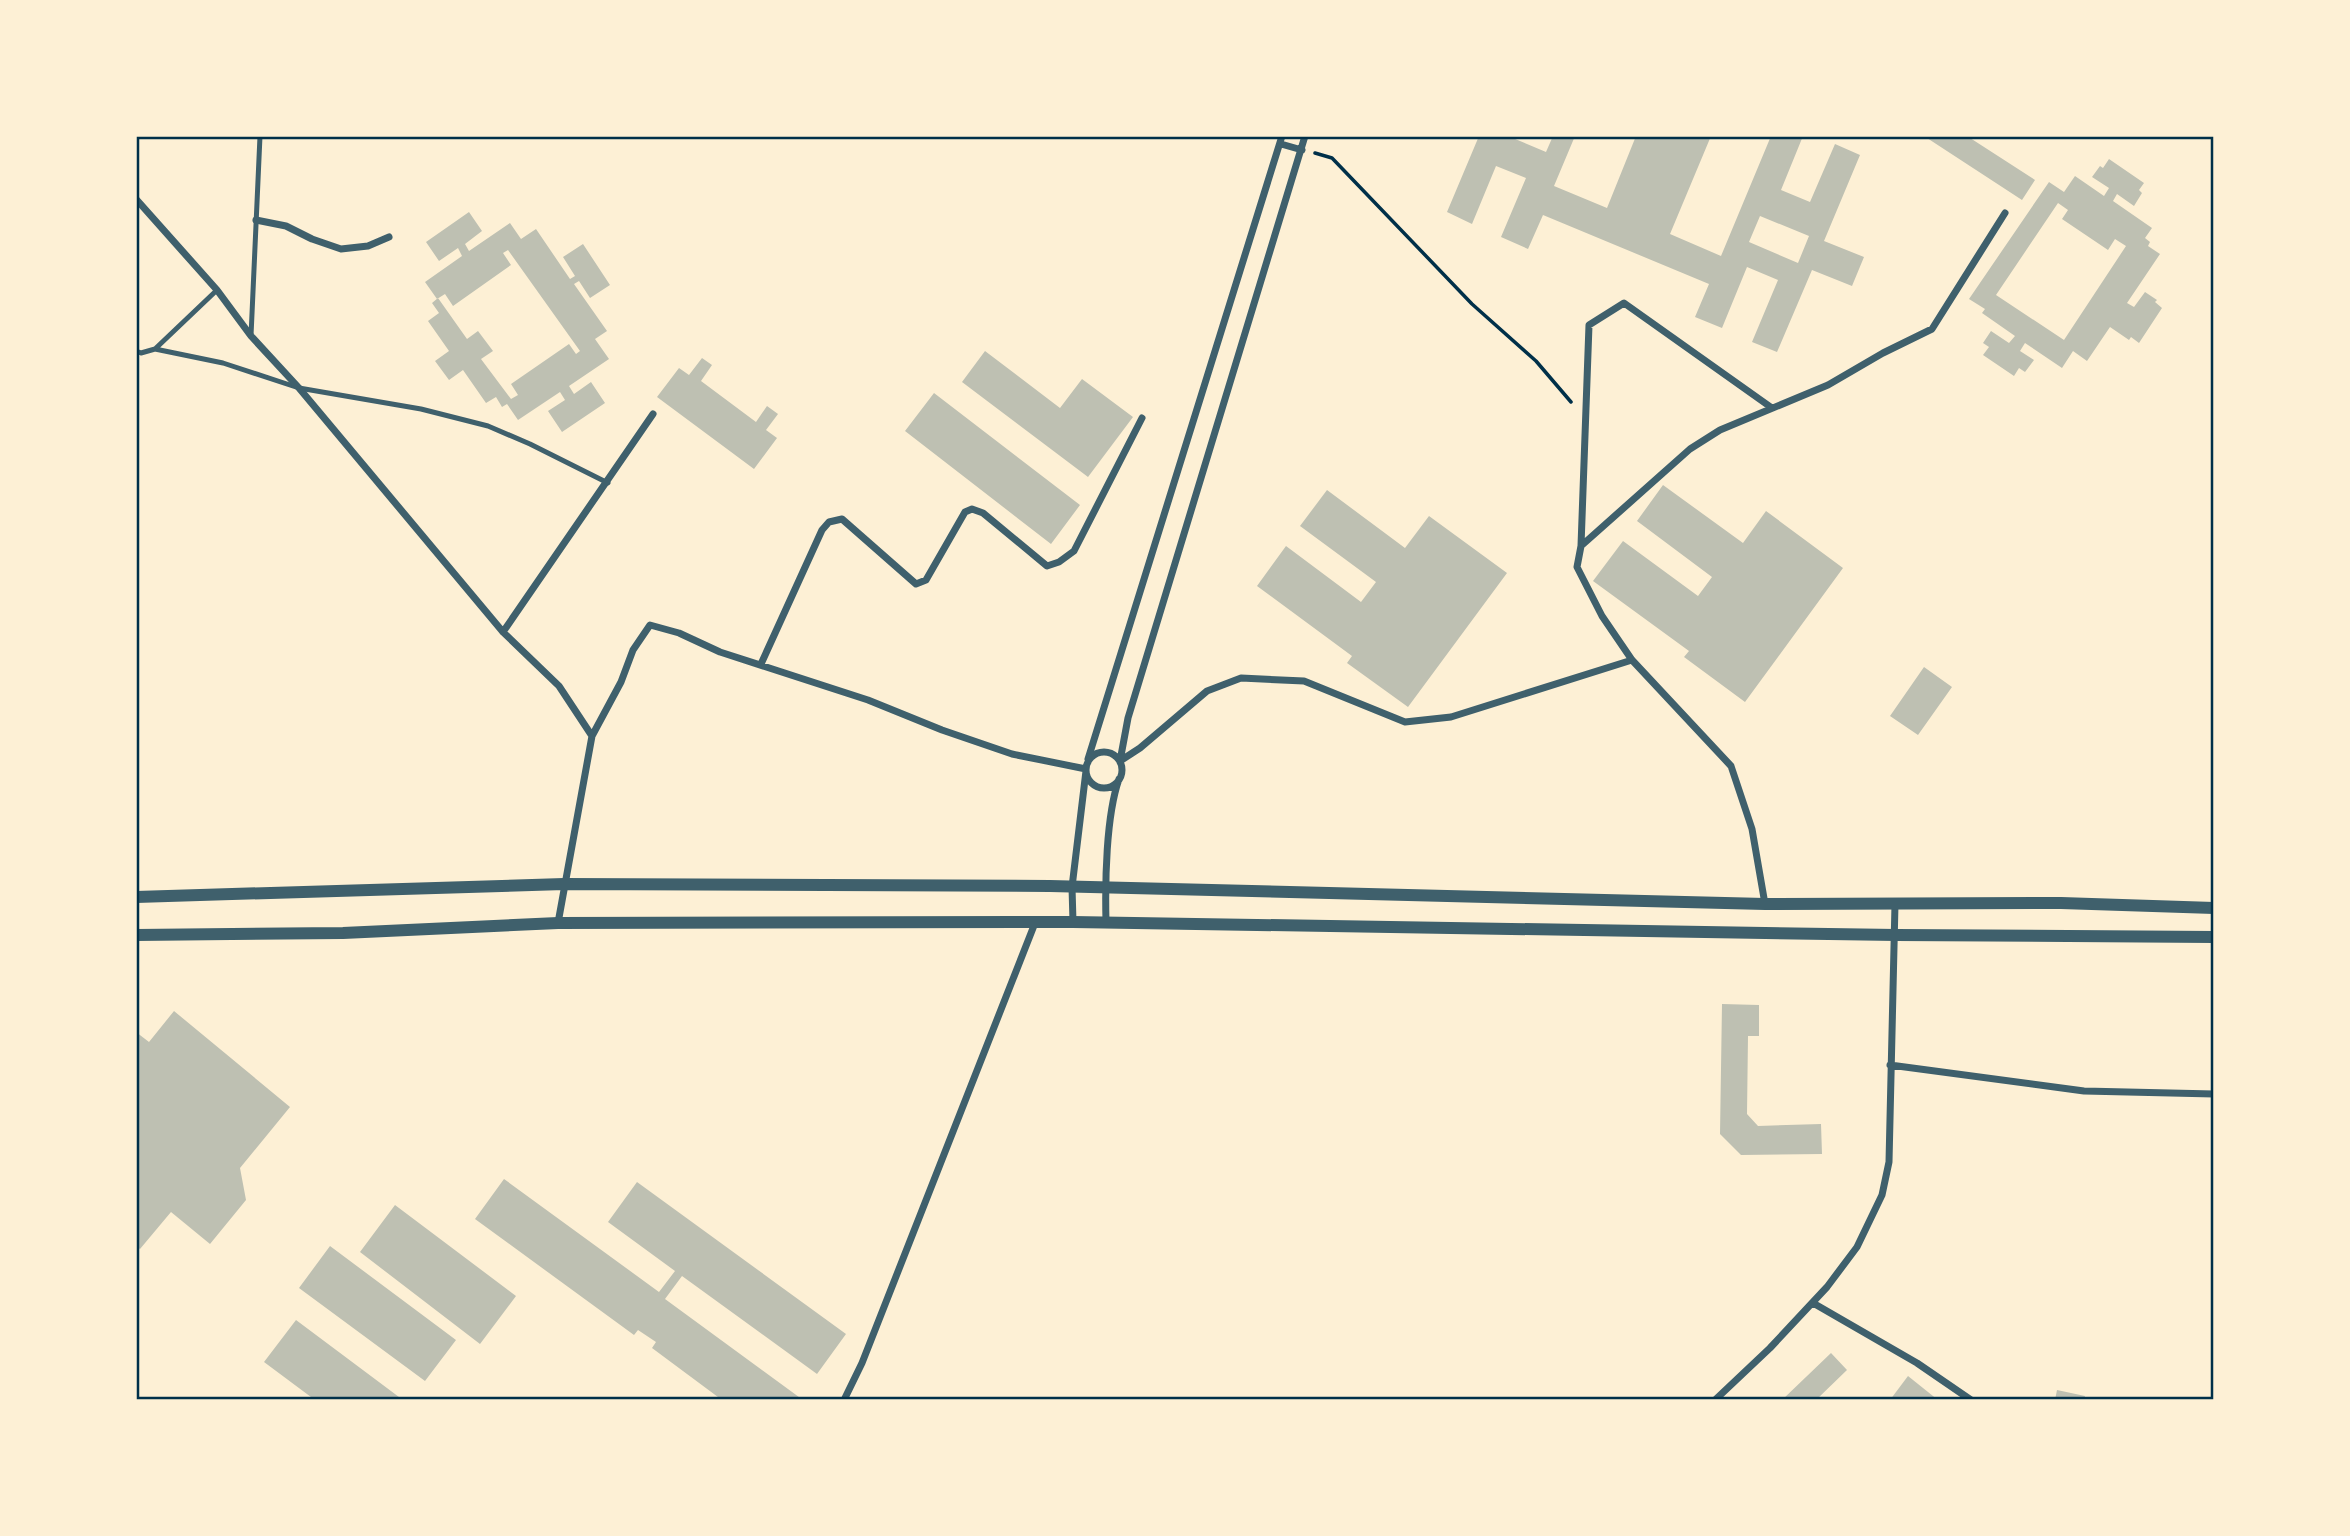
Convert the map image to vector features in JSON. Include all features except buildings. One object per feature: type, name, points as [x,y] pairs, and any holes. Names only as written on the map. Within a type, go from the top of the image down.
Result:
[{"type":"street","points":[[1106,922],[1105,888],[1114,794],[1119,779],[1128,718],[1305,136]]},
{"type":"street","points":[[1073,922],[1072,887],[1088,759],[1281,140],[1301,150]]},
{"type":"street","points":[[136,199],[217,290],[251,336],[299,388],[503,632],[559,686],[592,736]]},
{"type":"street","points":[[1581,546],[1690,449],[1720,430],[1828,385],[1932,329],[2006,213]]},
{"type":"street","points":[[256,220],[286,226],[341,250],[368,246],[389,237]]},
{"type":"street","points":[[1765,904],[1752,830],[1731,766],[1632,660],[1602,616],[1577,567],[1581,546],[1589,325],[1624,303],[1686,344],[1772,408]]},
{"type":"street","points":[[503,632],[653,414]]},
{"type":"street","points":[[761,664],[822,530],[829,522],[842,519],[916,584],[926,580],[965,512],[972,509],[983,513],[1047,566],[1059,562],[1074,551],[1142,418]]},
{"type":"street","points":[[558,923],[592,736],[621,682],[633,650],[650,625],[679,633],[720,652],[868,700],[942,730],[1012,754],[1086,770]]},
{"type":"street","points":[[1120,761],[1140,748],[1207,691],[1241,678],[1304,681],[1405,722],[1451,717],[1632,660]]},
{"type":"street","points":[[1088,759],[1105,751],[1120,761]]},
{"type":"street","points":[[1086,770],[1090,782],[1100,788],[1111,786],[1119,779]]},
{"type":"street","points":[[136,897],[564,884],[1072,887],[1765,904],[2061,903],[2214,908]]},
{"type":"street","points":[[1715,1399],[1813,1303],[1857,1247],[1882,1195],[1889,1162],[1895,904]]},
{"type":"street","points":[[136,935],[343,933],[558,923],[1106,922],[1896,935],[2214,937]]},
{"type":"street","points":[[844,1399],[862,1363],[1035,923]]},
{"type":"street","points":[[1890,1065],[2084,1091],[2214,1094]]},
{"type":"street","points":[[1813,1303],[1917,1363],[1971,1399]]},
{"type":"lane","points":[[251,336],[260,136]]},
{"type":"lane","points":[[155,349],[217,290]]},
{"type":"lane","points":[[136,351],[141,353],[155,349],[223,363],[299,388],[421,409],[488,426],[607,483]]},
{"type":"path","points":[[1301,150],[1332,158],[1472,304],[1536,361],[1584,417]]}]
